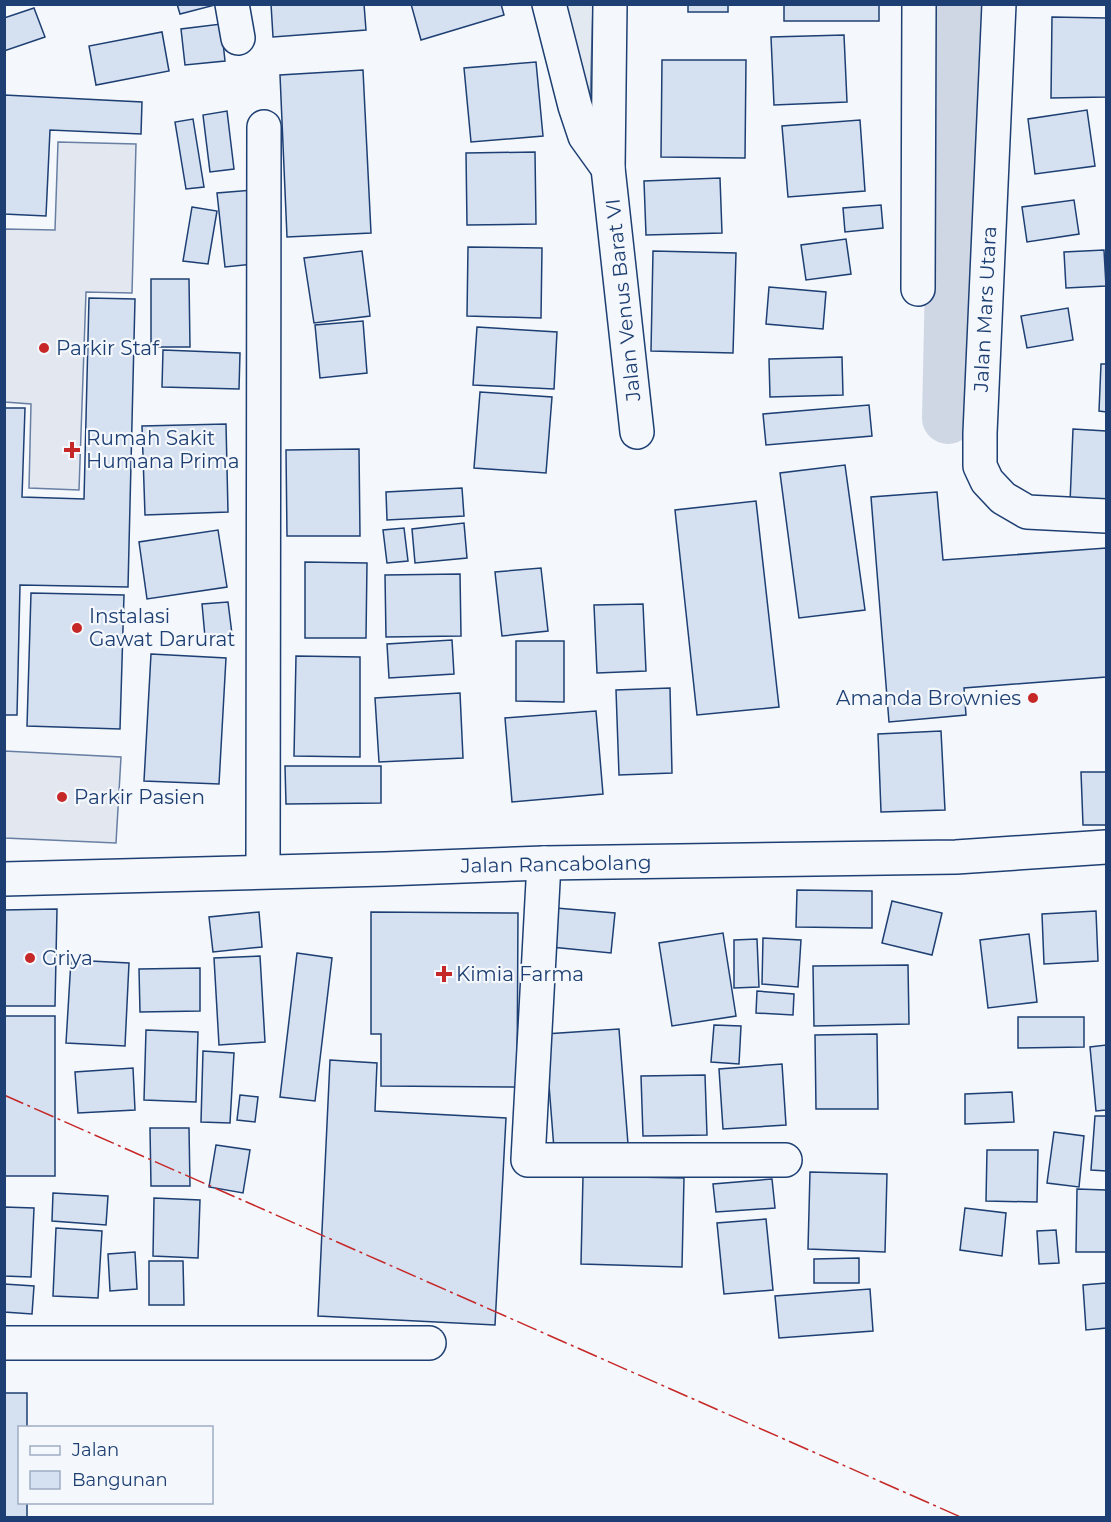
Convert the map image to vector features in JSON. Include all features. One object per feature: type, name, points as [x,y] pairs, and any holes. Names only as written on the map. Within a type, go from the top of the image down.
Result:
[{"type":"street","points":[[232,4],[238,38]]},
{"type":"street","name":"Jalan Venus Barat VI","points":[[549,4],[585,136],[608,168]]},
{"type":"street","name":"Jalan Venus Barat VI","points":[[610,4],[608,168],[637,432]]},
{"type":"street","points":[[918,289],[919,4]]},
{"type":"street","name":"Jalan Mars Utara","points":[[999,4],[980,466],[987,482],[1003,498],[1027,512],[1107,516]]},
{"type":"street","points":[[263,871],[264,127]]},
{"type":"street","name":"Jalan Rancabolang","points":[[4,879],[544,864],[956,857],[1107,847]]},
{"type":"street","points":[[544,864],[528,1160],[785,1160]]},
{"type":"street","points":[[4,1343],[429,1343]]},
{"type":"shaded area","points":[[561,5],[593,5],[590,106]]},
{"type":"shaded area","name":"Parkir Staf","points":[[58,142],[136,144],[132,293],[86,292],[79,490],[29,488],[31,404],[5,402],[5,229],[55,230]]},
{"type":"shaded area","name":"Parkir Pasien","points":[[4,751],[121,757],[116,843],[5,838]]},
{"type":"building","points":[[177,4],[215,4],[215,5],[180,14]]},
{"type":"building","points":[[271,4],[364,4],[366,30],[273,37]]},
{"type":"building","points":[[411,4],[501,4],[504,15],[421,40]]},
{"type":"building","points":[[688,4],[728,4],[728,12],[688,12]]},
{"type":"building","points":[[784,4],[879,4],[879,21],[784,21]]},
{"type":"building","points":[[34,8],[45,37],[4,51],[4,18]]},
{"type":"building","points":[[1052,17],[1106,18],[1106,97],[1051,98]]},
{"type":"building","points":[[221,24],[225,61],[185,65],[181,29]]},
{"type":"building","points":[[162,32],[169,71],[96,85],[89,46]]},
{"type":"building","points":[[844,35],[847,102],[774,105],[771,37]]},
{"type":"building","points":[[662,60],[746,60],[745,158],[661,157]]},
{"type":"building","points":[[536,62],[543,136],[471,142],[464,68]]},
{"type":"building","points":[[363,70],[371,233],[287,237],[280,75]]},
{"type":"building","points":[[4,95],[142,102],[141,134],[50,130],[46,216],[4,214]]},
{"type":"building","points":[[1087,110],[1095,166],[1035,174],[1028,119]]},
{"type":"building","points":[[227,111],[234,169],[210,172],[203,115]]},
{"type":"building","points":[[193,119],[204,187],[186,189],[175,122]]},
{"type":"building","points":[[860,120],[865,191],[788,197],[782,126]]},
{"type":"building","points":[[535,152],[536,224],[467,225],[466,153]]},
{"type":"building","points":[[720,178],[722,233],[646,235],[644,181]]},
{"type":"building","points":[[253,190],[262,263],[225,267],[217,193]]},
{"type":"building","points":[[1074,200],[1079,234],[1027,242],[1022,207]]},
{"type":"building","points":[[881,205],[883,228],[845,232],[843,208]]},
{"type":"building","points":[[192,207],[217,211],[208,264],[183,261]]},
{"type":"building","points":[[846,239],[851,274],[806,280],[801,245]]},
{"type":"building","points":[[468,247],[542,248],[541,318],[467,316]]},
{"type":"building","points":[[1104,250],[1106,286],[1066,288],[1064,252]]},
{"type":"building","points":[[362,251],[370,316],[314,323],[304,258]]},
{"type":"building","points":[[653,251],[736,253],[733,353],[651,351]]},
{"type":"building","points":[[151,279],[189,279],[190,347],[151,347]]},
{"type":"building","points":[[769,287],[826,292],[823,329],[766,324]]},
{"type":"building","points":[[89,298],[135,299],[128,587],[20,585],[17,715],[4,715],[4,408],[25,408],[22,497],[84,499]]},
{"type":"building","points":[[1068,308],[1073,340],[1027,348],[1021,316]]},
{"type":"building","points":[[363,321],[367,373],[320,378],[315,325]]},
{"type":"building","points":[[477,327],[557,332],[554,389],[473,385]]},
{"type":"building","points":[[163,350],[240,353],[239,389],[162,387]]},
{"type":"building","points":[[842,357],[843,395],[770,397],[769,359]]},
{"type":"building","points":[[1101,364],[1106,364],[1106,412],[1099,411]]},
{"type":"building","points":[[480,392],[552,397],[546,473],[474,468]]},
{"type":"building","points":[[869,405],[872,436],[766,445],[763,414]]},
{"type":"building","points":[[226,424],[228,512],[145,515],[142,426]]},
{"type":"building","points":[[1073,429],[1106,431],[1106,504],[1070,503]]},
{"type":"building","points":[[359,449],[360,536],[287,536],[286,450]]},
{"type":"building","points":[[845,465],[865,610],[799,618],[780,473]]},
{"type":"building","points":[[462,488],[464,516],[387,520],[386,492]]},
{"type":"building","points":[[937,492],[943,560],[1106,548],[1106,677],[964,688],[966,715],[889,722],[871,497]]},
{"type":"building","points":[[756,501],[779,707],[697,715],[675,510]]},
{"type":"building","points":[[464,523],[467,558],[415,563],[412,529]]},
{"type":"building","points":[[404,528],[408,561],[387,563],[383,530]]},
{"type":"building","points":[[218,530],[227,587],[147,599],[139,542]]},
{"type":"building","points":[[305,562],[367,563],[366,638],[305,638]]},
{"type":"building","points":[[541,568],[548,631],[502,636],[495,572]]},
{"type":"building","points":[[460,574],[461,636],[386,637],[385,575]]},
{"type":"building","name":"Instalasi Gawat Darurat","points":[[31,593],[124,595],[120,729],[27,726]]},
{"type":"building","points":[[228,602],[232,634],[205,637],[202,604]]},
{"type":"building","points":[[643,604],[646,671],[597,673],[594,605]]},
{"type":"building","points":[[452,640],[454,674],[389,678],[387,644]]},
{"type":"building","points":[[516,641],[564,641],[564,702],[516,701]]},
{"type":"building","points":[[151,654],[226,658],[219,784],[144,781]]},
{"type":"building","points":[[296,656],[360,657],[360,757],[294,756]]},
{"type":"building","points":[[670,688],[672,773],[619,775],[616,690]]},
{"type":"building","points":[[460,693],[463,758],[379,762],[375,698]]},
{"type":"building","points":[[596,711],[603,794],[512,802],[505,718]]},
{"type":"building","points":[[941,731],[945,810],[881,812],[878,734]]},
{"type":"building","points":[[285,766],[381,766],[381,803],[286,804]]},
{"type":"building","points":[[1081,772],[1106,772],[1106,825],[1083,825]]},
{"type":"building","points":[[797,890],[872,891],[872,928],[796,927]]},
{"type":"building","points":[[892,901],[942,913],[932,955],[882,943]]},
{"type":"building","points":[[544,907],[615,913],[611,953],[541,946]]},
{"type":"building","name":"Griya","points":[[57,909],[55,1006],[4,1006],[4,910]]},
{"type":"building","points":[[1096,911],[1098,961],[1044,964],[1042,914]]},
{"type":"building","points":[[259,912],[262,947],[213,952],[209,917]]},
{"type":"building","name":"Kimia Farma","points":[[371,912],[518,913],[517,1087],[381,1086],[381,1034],[371,1034]]},
{"type":"building","points":[[723,933],[736,1016],[672,1026],[659,943]]},
{"type":"building","points":[[1029,934],[1037,1002],[988,1008],[980,940]]},
{"type":"building","points":[[763,938],[801,940],[798,987],[762,984]]},
{"type":"building","points":[[757,939],[759,987],[734,988],[734,940]]},
{"type":"building","points":[[297,953],[332,958],[315,1101],[280,1097]]},
{"type":"building","points":[[260,956],[265,1042],[219,1045],[214,958]]},
{"type":"building","points":[[71,960],[129,963],[125,1046],[66,1043]]},
{"type":"building","points":[[908,965],[909,1024],[814,1026],[813,966]]},
{"type":"building","points":[[200,968],[200,1011],[140,1012],[139,969]]},
{"type":"building","points":[[757,991],[794,994],[793,1015],[756,1013]]},
{"type":"building","points":[[4,1016],[55,1016],[55,1176],[4,1176]]},
{"type":"building","points":[[1018,1017],[1084,1017],[1084,1047],[1018,1048]]},
{"type":"building","points":[[714,1025],[741,1026],[739,1064],[711,1062]]},
{"type":"building","points":[[619,1029],[628,1144],[554,1149],[545,1034]]},
{"type":"building","points":[[146,1030],[198,1032],[196,1102],[144,1100]]},
{"type":"building","points":[[877,1034],[878,1109],[816,1109],[815,1035]]},
{"type":"building","points":[[1106,1045],[1106,1110],[1096,1111],[1090,1047]]},
{"type":"building","points":[[203,1051],[234,1053],[230,1123],[201,1122]]},
{"type":"building","points":[[330,1060],[377,1063],[375,1111],[506,1118],[495,1325],[318,1316]]},
{"type":"building","points":[[782,1064],[786,1125],[723,1129],[719,1069]]},
{"type":"building","points":[[133,1068],[135,1110],[78,1113],[75,1072]]},
{"type":"building","points":[[705,1075],[707,1135],[643,1136],[641,1076]]},
{"type":"building","points":[[1012,1092],[1014,1122],[965,1124],[965,1094]]},
{"type":"building","points":[[240,1095],[258,1097],[255,1122],[237,1120]]},
{"type":"building","points":[[1095,1116],[1106,1116],[1106,1171],[1091,1170]]},
{"type":"building","points":[[150,1128],[189,1128],[190,1186],[151,1186]]},
{"type":"building","points":[[1054,1132],[1084,1136],[1079,1187],[1047,1183]]},
{"type":"building","points":[[216,1145],[250,1150],[243,1193],[209,1187]]},
{"type":"building","points":[[987,1150],[1038,1150],[1037,1202],[986,1201]]},
{"type":"building","points":[[810,1172],[887,1174],[885,1252],[808,1249]]},
{"type":"building","points":[[583,1176],[684,1178],[682,1267],[581,1264]]},
{"type":"building","points":[[772,1179],[775,1208],[716,1212],[713,1184]]},
{"type":"building","points":[[1077,1189],[1106,1190],[1106,1252],[1076,1252]]},
{"type":"building","points":[[53,1193],[108,1196],[106,1225],[52,1221]]},
{"type":"building","points":[[154,1198],[200,1200],[198,1258],[153,1256]]},
{"type":"building","points":[[4,1207],[34,1208],[31,1277],[4,1276]]},
{"type":"building","points":[[965,1208],[1006,1213],[1002,1256],[960,1250]]},
{"type":"building","points":[[766,1219],[773,1290],[724,1294],[717,1223]]},
{"type":"building","points":[[56,1228],[102,1231],[98,1298],[53,1296]]},
{"type":"building","points":[[1056,1230],[1059,1263],[1039,1264],[1037,1231]]},
{"type":"building","points":[[135,1252],[137,1289],[110,1291],[108,1254]]},
{"type":"building","points":[[859,1258],[859,1283],[814,1283],[814,1259]]},
{"type":"building","points":[[149,1261],[183,1261],[184,1305],[149,1305]]},
{"type":"building","points":[[1106,1283],[1106,1328],[1086,1330],[1083,1285]]},
{"type":"building","points":[[4,1284],[34,1286],[32,1314],[4,1312]]},
{"type":"building","points":[[870,1289],[873,1331],[779,1338],[775,1296]]},
{"type":"building","points":[[4,1393],[27,1393],[27,1426],[18,1426],[18,1504],[27,1504],[27,1518],[4,1518]]},
{"type":"waterway","points":[[948,418],[957,4]]},
{"type":"power","points":[[4,1095],[963,1518]]},
{"type":"place","name":"Parkir Staf","points":[[44,348]]},
{"type":"place","name":"Rumah Sakit Humana Prima","points":[[72,450]]},
{"type":"place","name":"Instalasi Gawat Darurat","points":[[77,628]]},
{"type":"place","name":"Amanda Brownies","points":[[1033,698]]},
{"type":"place","name":"Parkir Pasien","points":[[62,797]]},
{"type":"place","name":"Griya","points":[[30,958]]},
{"type":"place","name":"Kimia Farma","points":[[444,974]]}]
